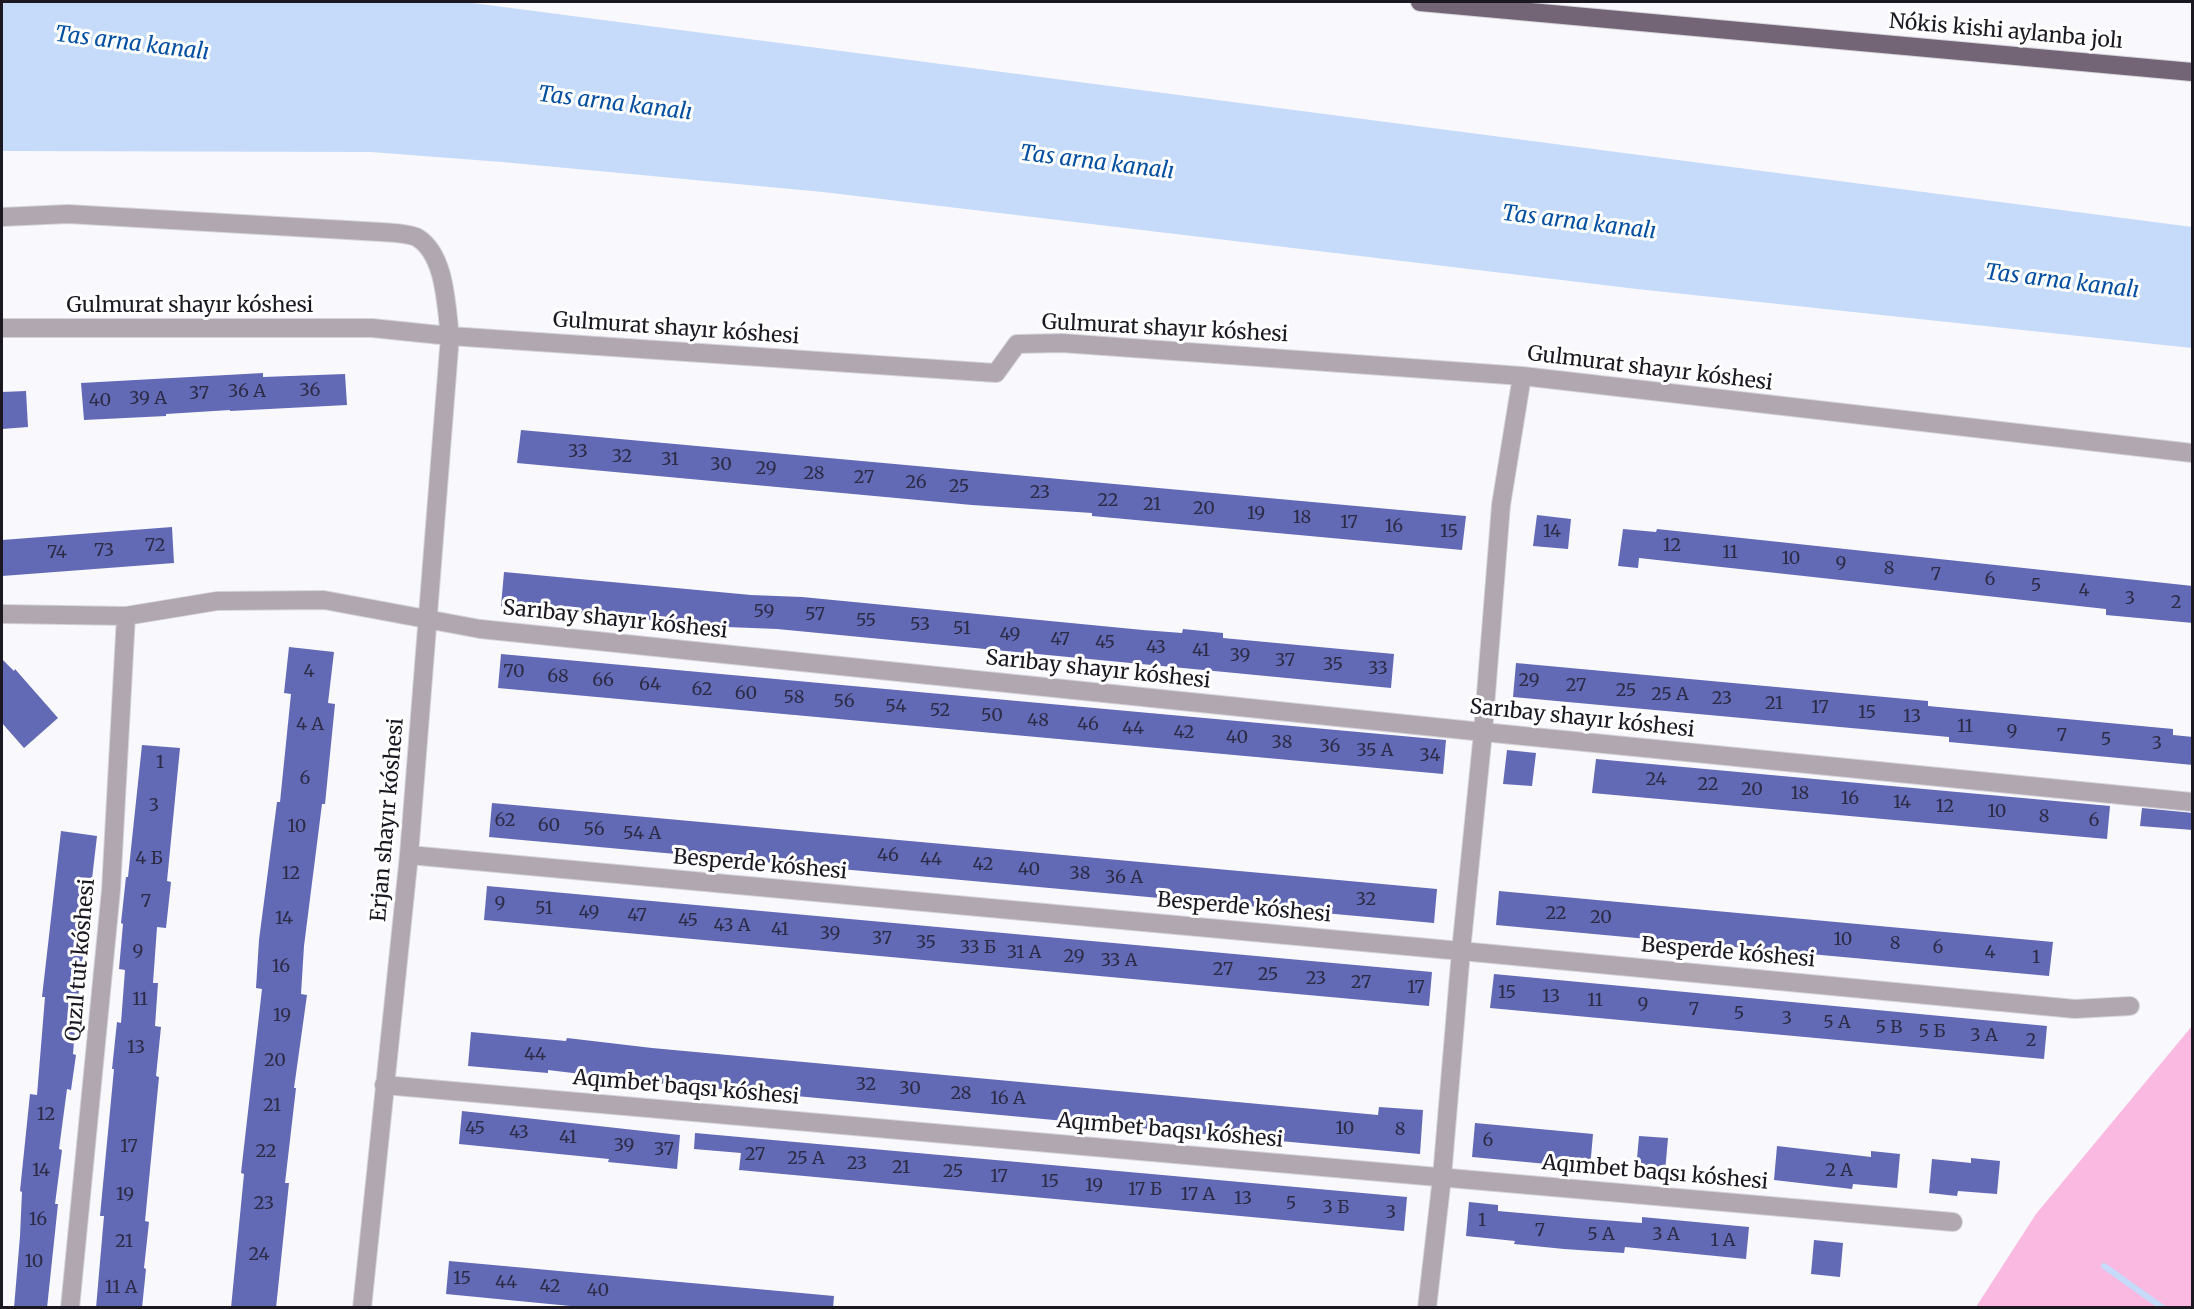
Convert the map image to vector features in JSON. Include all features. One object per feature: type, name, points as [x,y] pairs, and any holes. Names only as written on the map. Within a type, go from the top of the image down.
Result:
[{"type":"main road","name":"Nókis kishi aylanba jolı","points":[[1420,2],[2193,72]]},
{"type":"street","name":"Erjan shayır kóshesi","points":[[2,217],[68,213],[381,232],[417,237],[428,247],[438,265],[450,336],[409,855],[362,1308]]},
{"type":"street","name":"Gulmurat shayır kóshesi","points":[[2,328],[372,328],[450,336],[996,373],[1017,344],[1062,343],[1522,376],[2193,453]]},
{"type":"street","points":[[1427,1308],[1442,1177],[1461,951],[1483,732],[1501,505],[1522,376]]},
{"type":"street","name":"Sarıbay shayır kóshesi","points":[[2,614],[126,616],[217,601],[324,600],[480,629],[2193,802]]},
{"type":"street","name":"Qızıl tut kóshesi","points":[[70,1308],[111,890],[126,616]]},
{"type":"street","name":"Besperde kóshesi","points":[[409,855],[2075,1009],[2130,1006]]},
{"type":"street","name":"Aqımbet baqsı kóshesi","points":[[384,1085],[1953,1222]]},
{"type":"shaded area","points":[[2192,1026],[2192,1307],[1976,1307],[2036,1214]]},
{"type":"water","name":"Tas arna kanalı","points":[[2,2],[465,2],[2192,227],[2192,348],[1637,289],[823,192],[502,162],[371,152],[2,151]]},
{"type":"building","points":[[263,373],[263,377],[345,374],[347,405],[84,420],[81,383]]},
{"type":"building","points":[[26,391],[28,427],[2,429],[2,392]]},
{"type":"building","points":[[521,430],[1466,516],[1462,550],[1092,516],[1092,513],[972,505],[517,463]]},
{"type":"building","points":[[1537,515],[1571,519],[1568,549],[1533,546]]},
{"type":"building","points":[[172,527],[174,563],[2,576],[2,540]]},
{"type":"building","points":[[1623,529],[1656,532],[1657,529],[2193,586],[2193,623],[2106,615],[2106,609],[1639,558],[1638,568],[1618,566]]},
{"type":"building","points":[[504,572],[751,595],[802,597],[1143,630],[1182,633],[1183,629],[1223,633],[1223,638],[1394,654],[1391,688],[777,629],[727,627],[501,606]]},
{"type":"building","points":[[289,647],[334,652],[328,703],[335,704],[325,804],[322,804],[304,946],[301,994],[307,995],[294,1088],[296,1088],[285,1183],[289,1183],[276,1308],[231,1308],[244,1174],[241,1173],[262,989],[256,988],[259,940],[277,802],[280,802],[291,694],[284,693]]},
{"type":"building","points":[[501,654],[1446,740],[1443,774],[498,688]]},
{"type":"building","points":[[2,659],[14,671],[15,669],[58,718],[24,748],[2,723]]},
{"type":"building","points":[[1516,663],[1928,701],[1928,706],[2173,729],[2173,735],[2193,737],[2193,765],[1949,742],[1949,737],[1513,697]]},
{"type":"building","points":[[142,745],[180,748],[167,881],[171,882],[166,928],[157,927],[153,983],[158,983],[155,1026],[161,1027],[156,1076],[159,1077],[145,1221],[149,1222],[144,1268],[146,1269],[142,1308],[96,1308],[104,1216],[100,1216],[114,1069],[112,1069],[117,1022],[121,1023],[125,970],[119,969],[123,924],[121,923]]},
{"type":"building","points":[[1507,750],[1536,753],[1532,786],[1503,784]]},
{"type":"building","points":[[1596,759],[2110,806],[2107,839],[1592,793]]},
{"type":"building","points":[[492,803],[1437,889],[1434,923],[489,837]]},
{"type":"building","points":[[2142,808],[2193,813],[2193,830],[2140,826]]},
{"type":"building","points":[[61,831],[97,836],[76,1016],[73,1054],[76,1055],[71,1090],[67,1089],[59,1149],[62,1150],[55,1204],[58,1204],[47,1308],[14,1308],[20,1236],[22,1192],[20,1191],[30,1094],[37,1095],[45,997],[42,997]]},
{"type":"building","points":[[487,886],[1432,972],[1429,1006],[484,920]]},
{"type":"building","points":[[1499,891],[2053,942],[2049,976],[1496,925]]},
{"type":"building","points":[[1494,974],[2047,1026],[2044,1059],[1490,1008]]},
{"type":"building","points":[[471,1032],[566,1041],[567,1038],[652,1048],[1378,1115],[1379,1107],[1423,1110],[1420,1154],[656,1083],[548,1070],[548,1073],[468,1066]]},
{"type":"building","points":[[462,1111],[680,1135],[677,1169],[608,1162],[609,1159],[459,1144]]},
{"type":"building","points":[[1475,1123],[1593,1134],[1590,1168],[1472,1157]]},
{"type":"building","points":[[695,1133],[1407,1197],[1404,1231],[739,1170],[741,1153],[694,1149]]},
{"type":"building","points":[[1639,1136],[1668,1138],[1665,1172],[1636,1170]]},
{"type":"building","points":[[1777,1146],[1871,1157],[1871,1151],[1900,1154],[1897,1188],[1853,1184],[1852,1189],[1774,1180]]},
{"type":"building","points":[[1971,1158],[2000,1161],[1997,1194],[1958,1191],[1957,1196],[1929,1193],[1932,1159],[1971,1163]]},
{"type":"building","points":[[1469,1202],[1498,1205],[1498,1211],[1642,1223],[1642,1217],[1749,1227],[1746,1259],[1625,1247],[1624,1253],[1564,1249],[1466,1236]]},
{"type":"building","points":[[1814,1240],[1843,1243],[1840,1277],[1811,1274]]},
{"type":"building","points":[[449,1261],[834,1296],[833,1308],[591,1308],[446,1294]]},
{"type":"waterway","points":[[2104,1266],[2163,1308]]}]
